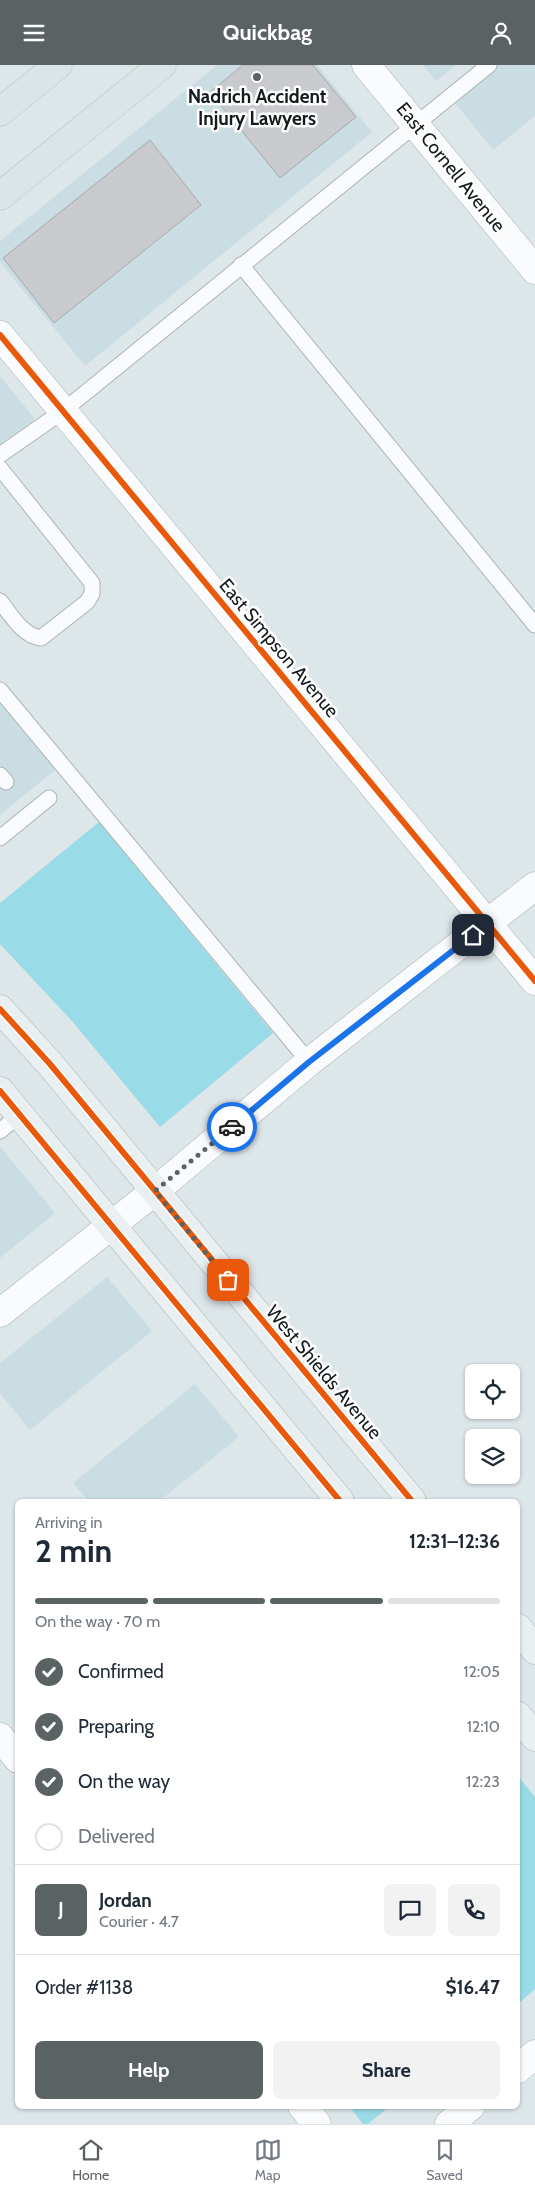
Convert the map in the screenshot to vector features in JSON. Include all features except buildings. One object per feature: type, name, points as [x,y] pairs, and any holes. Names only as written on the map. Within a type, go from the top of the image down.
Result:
[{"type":"main road","points":[[0,112],[58,65]]},
{"type":"main road","points":[[0,197],[162,65]]},
{"type":"main road","name":"West Shields Avenue","points":[[0,1009],[50,1064],[410,1499]]},
{"type":"main road","points":[[0,1091],[10,1123],[112,1225],[338,1499]]},
{"type":"main road","points":[[520,1631],[535,1650]]},
{"type":"main road","points":[[520,1718],[535,1737]]},
{"type":"street","name":"East Cornell Avenue","points":[[366,65],[535,270]]},
{"type":"street","name":"East Simpson Avenue","points":[[0,335],[535,981]]},
{"type":"street","points":[[0,1313],[155,1191],[309,1062],[535,886]]},
{"type":"street","points":[[0,1737],[15,1755]]},
{"type":"street","points":[[520,2067],[535,2054]]},
{"type":"street","points":[[304,2109],[317,2124]]},
{"type":"street","points":[[449,2124],[467,2109]]},
{"type":"lane","points":[[0,455],[63,411],[489,65]]},
{"type":"lane","points":[[241,265],[535,625]]},
{"type":"lane","points":[[0,468],[92,583],[92,594],[86,602],[42,638],[32,637],[24,630],[0,601]]},
{"type":"lane","points":[[0,690],[309,1062]]},
{"type":"lane","points":[[0,838],[49,798]]},
{"type":"shaded area","points":[[217,65],[317,65],[372,132],[85,366],[0,262],[0,241]]},
{"type":"shaded area","points":[[423,65],[456,65],[436,81]]},
{"type":"shaded area","points":[[491,65],[535,65],[535,116],[493,150],[451,98]]},
{"type":"shaded area","points":[[0,376],[35,419],[0,448]]},
{"type":"shaded area","points":[[0,701],[56,769],[0,815]]},
{"type":"shaded area","points":[[99,822],[273,1033],[160,1127],[72,1021],[0,944],[0,903]]},
{"type":"shaded area","points":[[0,1147],[55,1213],[0,1258]]},
{"type":"shaded area","points":[[107,1277],[152,1331],[30,1430],[0,1393],[0,1363]]},
{"type":"shaded area","points":[[195,1384],[239,1437],[162,1499],[87,1499],[73,1483]]},
{"type":"shaded area","points":[[520,1778],[535,1797],[535,1989],[520,2002]]},
{"type":"shaded area","points":[[351,2109],[386,2109],[368,2124],[363,2124]]},
{"type":"cycle path","points":[[0,335],[535,981]]},
{"type":"cycle path","points":[[0,1009],[50,1064],[410,1499]]},
{"type":"cycle path","points":[[0,1091],[338,1499]]},
{"type":"way so far","points":[[228,1280],[155,1191],[232,1127]]},
{"type":"place","name":"Nadrich Accident Injury Lawyers","points":[[257,77]]},
{"type":"route","points":[[232,1127],[309,1062],[473,935]]}]
